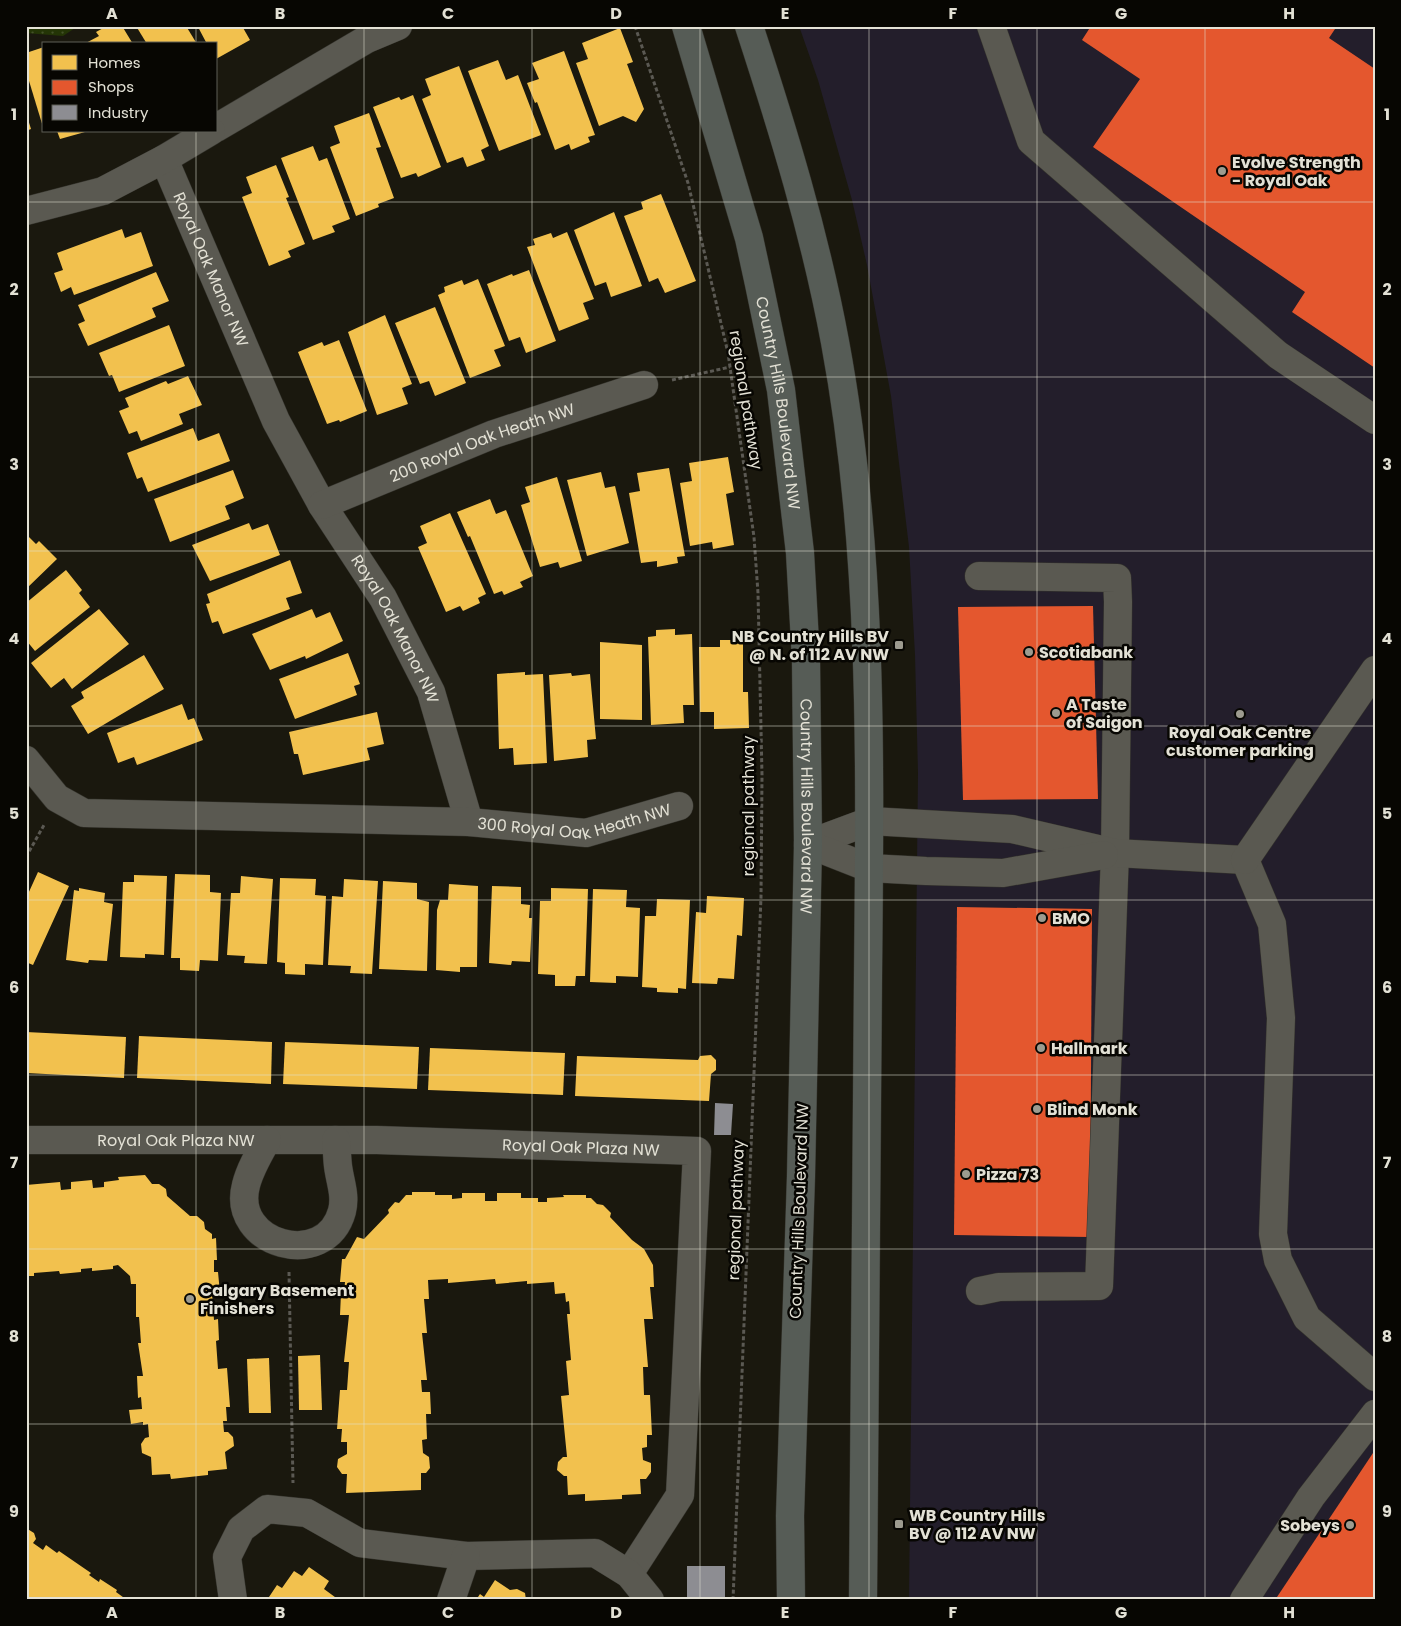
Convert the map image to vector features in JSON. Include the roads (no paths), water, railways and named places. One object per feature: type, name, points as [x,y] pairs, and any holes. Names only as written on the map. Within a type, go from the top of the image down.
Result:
[{"type":"main road","name":"Country Hills Boulevard NW","points":[[686,26],[749,238],[782,390],[800,553],[806,660],[808,844],[801,1176],[790,1516],[790,1600]]},
{"type":"main road","points":[[749,26],[787,144],[818,260],[835,344],[849,437],[866,615],[870,821],[863,1600]]},
{"type":"street","points":[[218,127],[367,39],[398,26]]},
{"type":"street","points":[[991,26],[1031,141],[1278,355],[1375,420]]},
{"type":"street","points":[[26,211],[103,190],[164,159],[209,132]]},
{"type":"street","name":"Royal Oak Manor NW","points":[[164,159],[276,421],[322,504],[383,598],[431,692],[469,822]]},
{"type":"street","name":"200 Royal Oak Heath NW","points":[[322,504],[494,434],[644,385]]},
{"type":"street","points":[[979,576],[1117,578],[1115,853],[1099,1286],[980,1290]]},
{"type":"street","points":[[1245,860],[1375,670]]},
{"type":"street","points":[[26,760],[57,798],[84,813],[469,822]]},
{"type":"street","name":"300 Royal Oak Heath NW","points":[[469,822],[586,834],[679,806]]},
{"type":"street","points":[[808,844],[870,821],[1012,829],[1115,853],[1245,860]]},
{"type":"street","points":[[808,844],[869,868],[1003,873],[1115,853]]},
{"type":"street","points":[[1245,860],[1272,924],[1281,1018],[1273,1234],[1278,1260],[1307,1318],[1375,1377]]},
{"type":"street","name":"Royal Oak Plaza NW","points":[[26,1140],[336,1140],[697,1151],[680,1495],[629,1574]]},
{"type":"street","points":[[267,1140],[245,1186],[245,1202],[250,1218],[259,1232],[273,1241],[289,1246],[306,1245],[321,1239],[333,1228],[342,1213],[344,1197],[338,1168],[336,1140]]},
{"type":"street","points":[[1244,1600],[1311,1498],[1375,1414]]},
{"type":"street","points":[[232,1600],[227,1557],[241,1530],[267,1509],[307,1513],[360,1543],[466,1556],[595,1553],[629,1574],[650,1600]]},
{"type":"street","points":[[451,1600],[466,1556]]},
{"type":"place","name":"Evolve Strength - Royal Oak","points":[[1222,171]]},
{"type":"place","name":"NB Country Hills BV @ N. of 112 AV NW","points":[[899,645]]},
{"type":"place","name":"Scotiabank","points":[[1029,652]]},
{"type":"place","name":"A Taste of Saigon","points":[[1056,713]]},
{"type":"place","name":"Royal Oak Centre customer parking","points":[[1240,714]]},
{"type":"place","name":"BMO","points":[[1042,918]]},
{"type":"place","name":"Hallmark","points":[[1041,1048]]},
{"type":"place","name":"Blind Monk","points":[[1037,1109]]},
{"type":"place","name":"Pizza 73","points":[[966,1174]]},
{"type":"place","name":"Calgary Basement Finishers","points":[[190,1299]]},
{"type":"place","name":"WB Country Hills BV @ 112 AV NW","points":[[899,1524]]},
{"type":"place","name":"Sobeys","points":[[1350,1525]]}]
